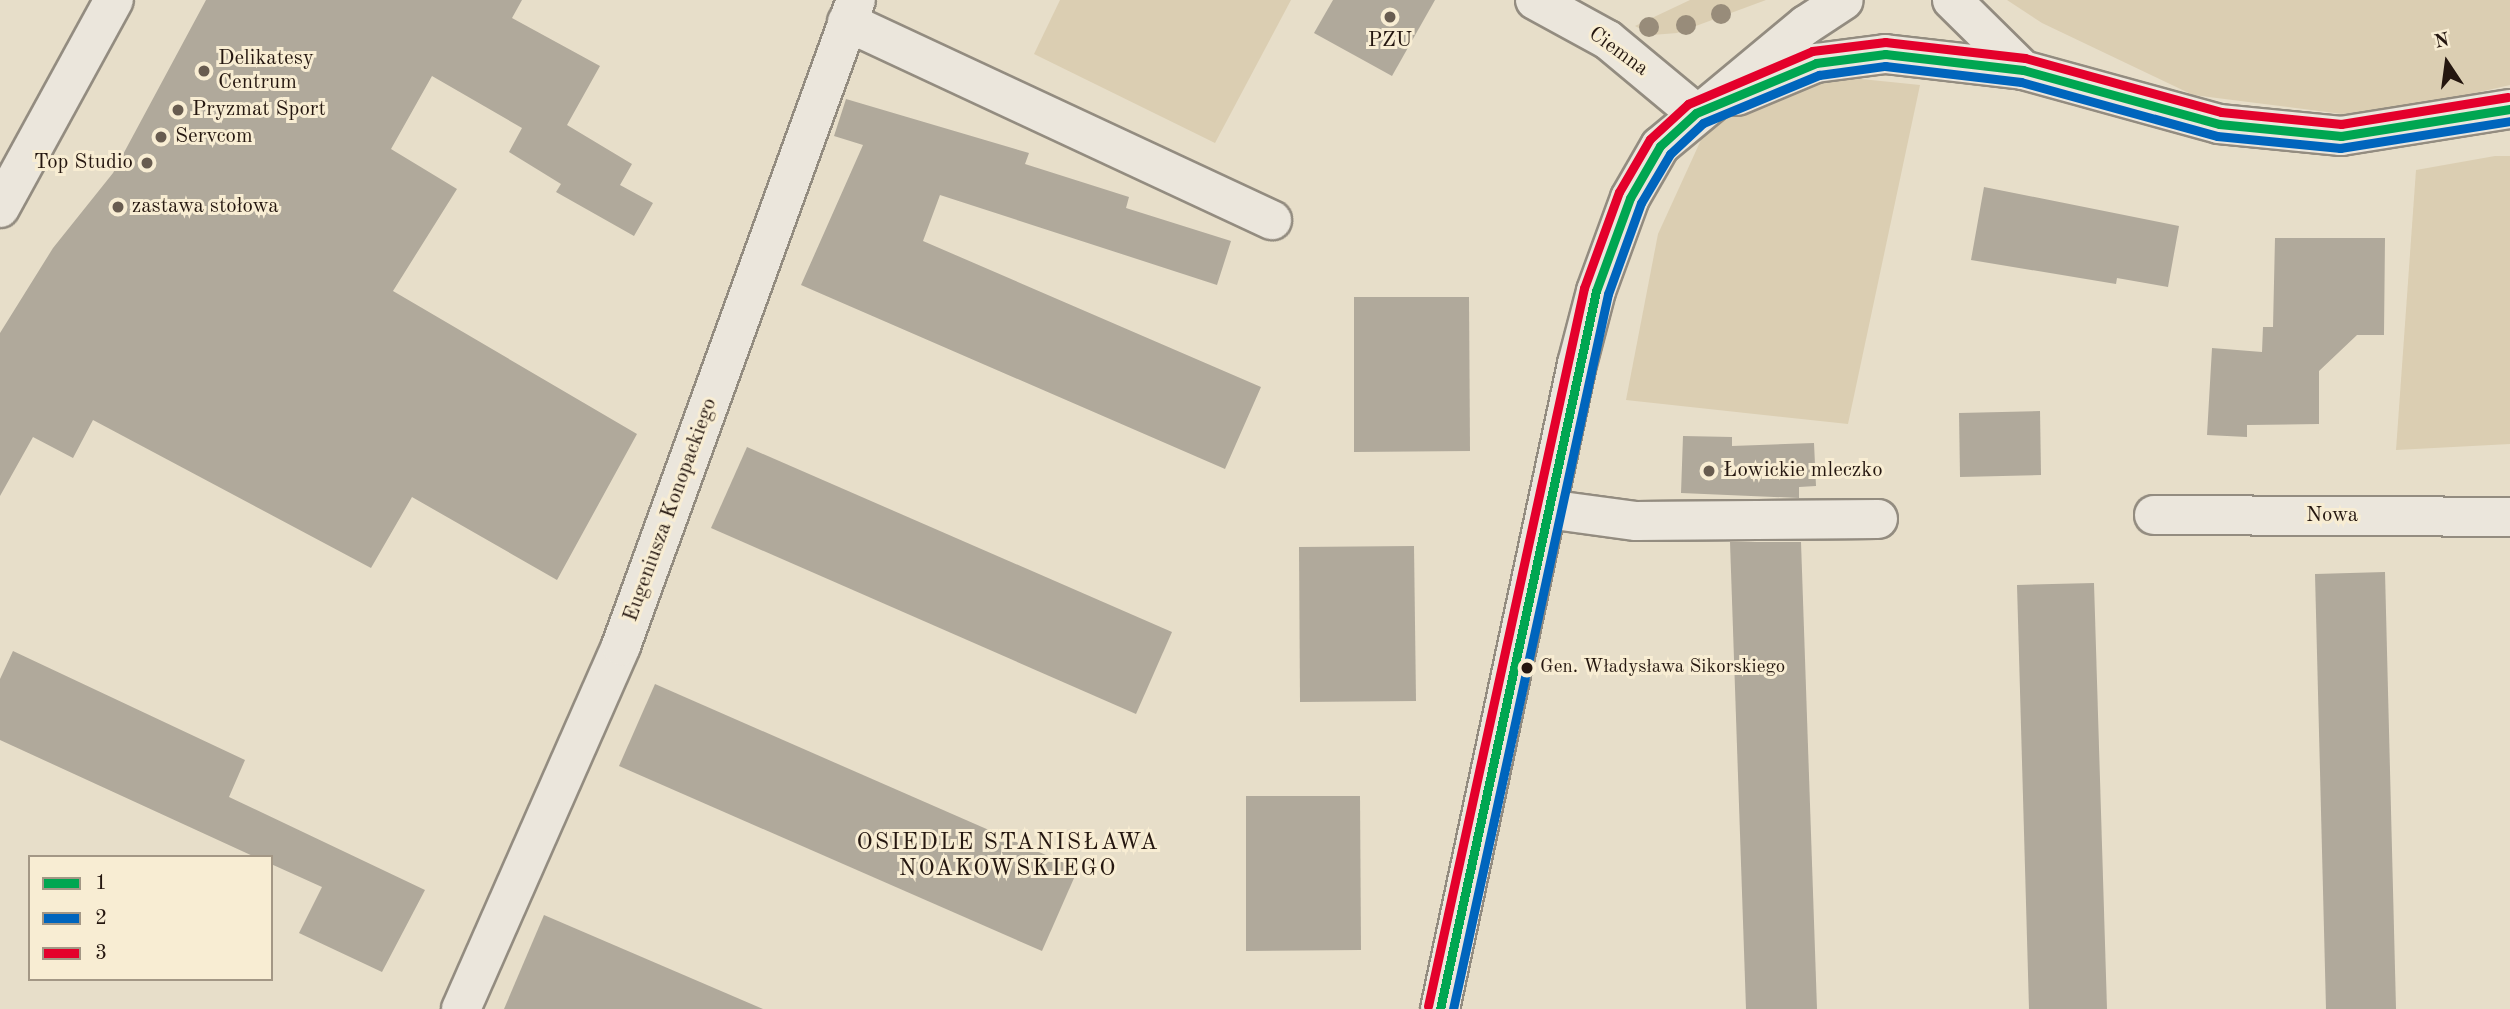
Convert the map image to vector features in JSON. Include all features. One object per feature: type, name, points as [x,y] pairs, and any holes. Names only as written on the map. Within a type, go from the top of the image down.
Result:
[{"type":"street","name":"Ciemna","points":[[1535,0],[1588,13],[1696,113]]},
{"type":"street","points":[[1440,1009],[1577,364],[1610,251],[1630,198],[1660,146],[1696,113],[1844,0]]},
{"type":"street","points":[[1952,0],[2023,70]]},
{"type":"street","points":[[0,208],[106,3]]},
{"type":"street","points":[[851,11],[1272,220]]},
{"type":"street","name":"Eugeniusza Konopackiego","points":[[461,1009],[621,646],[851,11]]},
{"type":"street","points":[[1696,113],[1816,63],[1885,54],[2023,70],[2219,124],[2341,136],[2510,109]]},
{"type":"street","points":[[1547,509],[1636,522],[1878,519]]},
{"type":"street","name":"Nowa","points":[[2154,515],[2510,517]]},
{"type":"shaded area","points":[[1060,0],[1291,0],[1215,143],[1034,54]]},
{"type":"shaded area","points":[[1690,0],[1766,0],[1677,33],[1652,35],[1635,26]]},
{"type":"shaded area","points":[[2007,0],[2510,0],[2510,85],[2415,107],[2342,114],[2193,95],[2042,23]]},
{"type":"shaded area","points":[[1822,75],[1920,85],[1848,424],[1626,400],[1658,234],[1711,118]]},
{"type":"shaded area","points":[[2495,156],[2510,156],[2510,444],[2396,450],[2416,170]]},
{"type":"building","points":[[206,0],[522,0],[512,18],[600,66],[567,125],[632,164],[620,185],[653,203],[634,236],[556,192],[561,184],[509,152],[522,128],[432,76],[391,149],[457,189],[393,291],[637,434],[557,580],[412,497],[371,568],[93,420],[73,458],[33,437],[0,496],[0,333],[53,248],[113,173]]},
{"type":"building","points":[[1333,0],[1435,0],[1392,76],[1314,33]]},
{"type":"building","points":[[846,99],[1029,153],[1025,164],[1129,197],[1126,208],[1231,241],[1217,285],[940,195],[923,241],[1261,387],[1225,469],[801,285],[863,145],[834,136]]},
{"type":"building","points":[[1984,187],[2179,226],[2168,287],[2117,278],[2116,284],[1971,260]]},
{"type":"building","points":[[2275,238],[2385,238],[2384,335],[2357,335],[2319,371],[2319,424],[2247,425],[2247,437],[2207,435],[2212,348],[2262,352],[2263,327],[2273,327]]},
{"type":"building","points":[[1354,297],[1469,297],[1470,451],[1354,452]]},
{"type":"building","points":[[2040,411],[2041,475],[1960,477],[1959,413]]},
{"type":"building","points":[[1683,436],[1732,437],[1732,446],[1814,443],[1816,486],[1799,487],[1799,498],[1681,493]]},
{"type":"building","points":[[747,447],[1172,632],[1136,714],[711,528]]},
{"type":"building","points":[[1730,542],[1801,542],[1817,1009],[1746,1009]]},
{"type":"building","points":[[1414,546],[1416,701],[1300,702],[1299,547]]},
{"type":"building","points":[[2385,572],[2396,1009],[2326,1009],[2315,574]]},
{"type":"building","points":[[2094,583],[2107,1009],[2029,1009],[2017,585]]},
{"type":"building","points":[[13,651],[245,760],[229,797],[425,890],[382,972],[299,933],[322,887],[273,865],[273,855],[251,855],[0,740],[0,679]]},
{"type":"building","points":[[655,684],[1078,869],[1042,951],[619,766]]},
{"type":"building","points":[[1246,796],[1360,796],[1361,950],[1246,951]]},
{"type":"building","points":[[544,915],[763,1009],[504,1009]]},
{"type":"transit line","name":"3","points":[[1428,1006],[1584,288],[1619,192],[1650,139],[1688,104],[1812,51],[1885,42],[2025,58],[2221,112],[2341,124],[2508,97]]},
{"type":"transit line","name":"1","points":[[1440,1009],[1596,291],[1630,198],[1660,146],[1696,113],[1816,63],[1885,54],[2023,70],[2219,124],[2341,136],[2510,109]]},
{"type":"transit line","name":"2","points":[[1453,1009],[1608,294],[1641,203],[1670,154],[1703,123],[1819,75],[1885,66],[2021,82],[2217,136],[2340,148],[2510,121]]},
{"type":"place","name":"PZU","points":[[1390,17]]},
{"type":"place","name":"Delikatesy Centrum","points":[[204,71]]},
{"type":"place","name":"Pryzmat Sport","points":[[178,110]]},
{"type":"place","name":"Servcom","points":[[161,137]]},
{"type":"place","name":"Top Studio","points":[[147,163]]},
{"type":"place","name":"zastawa stołowa","points":[[118,207]]},
{"type":"place","name":"Łowickie mleczko","points":[[1709,471]]},
{"type":"place","name":"Gen. Władysława Sikorskiego","points":[[1527,668]]},
{"type":"district","name":"OSIEDLE STANISŁAWA NOAKOWSKIEGO","points":[[1008,856]]}]
